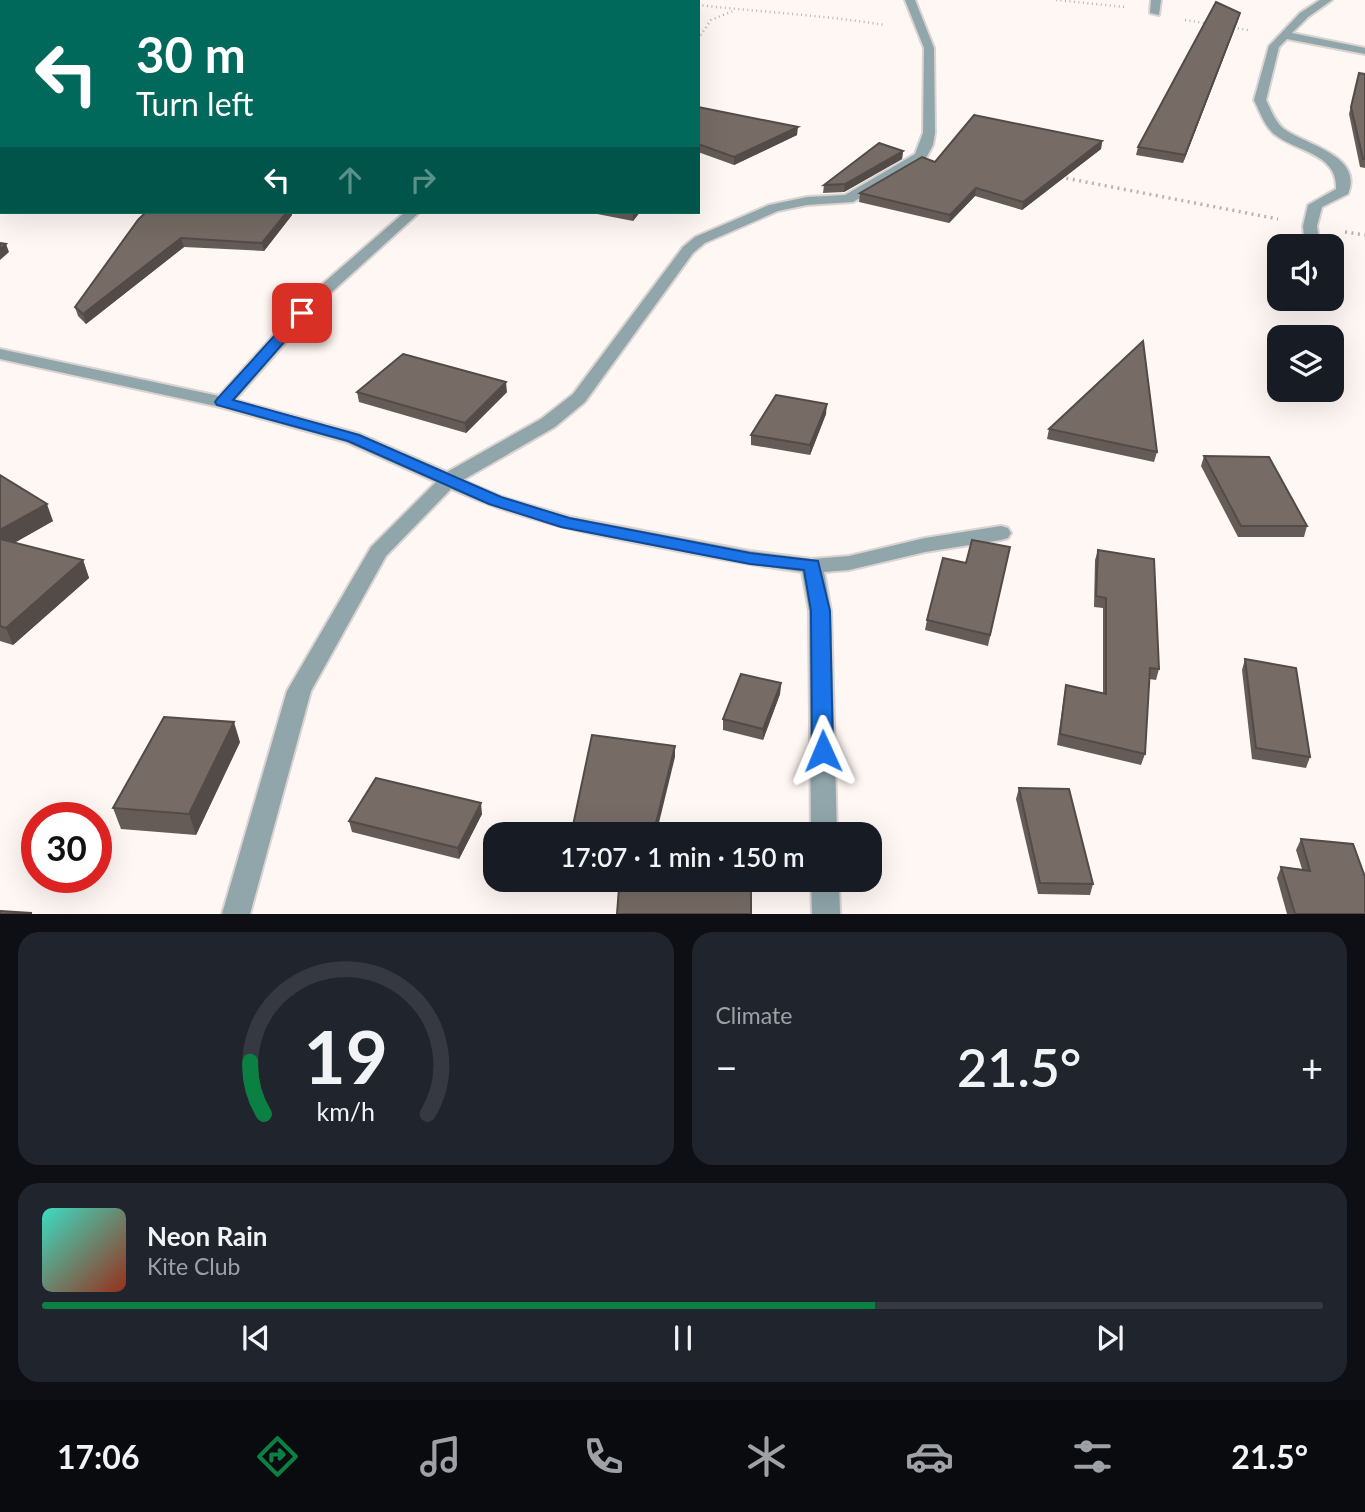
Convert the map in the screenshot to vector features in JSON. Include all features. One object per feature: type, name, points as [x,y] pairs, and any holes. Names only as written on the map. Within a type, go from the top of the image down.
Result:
[{"type":"street","points":[[236,914],[299,691],[377,552],[450,479],[548,423],[579,398],[688,250],[700,240],[774,208],[807,201],[848,199],[920,157],[927,145],[929,133],[929,48],[910,0]]},
{"type":"street","points":[[1154,13],[1156,0]]},
{"type":"street","points":[[1311,234],[1310,226],[1315,205],[1343,191],[1345,182],[1341,170],[1327,158],[1276,129],[1260,100],[1274,46],[1304,15],[1327,0]]},
{"type":"street","points":[[1285,35],[1365,51]]},
{"type":"street","points":[[223,402],[318,296],[411,214]]},
{"type":"street","points":[[0,354],[223,402],[354,438],[495,501],[567,523],[750,558],[812,566],[849,563],[925,545],[1001,533]]},
{"type":"street","points":[[812,566],[820,611],[824,822]]},
{"type":"street","points":[[825,892],[826,914]]},
{"type":"path","points":[[700,5],[792,16],[837,17],[920,28]]},
{"type":"path","points":[[700,35],[706,22],[715,16],[741,9]]},
{"type":"path","points":[[1053,176],[1118,185],[1182,201],[1365,235]]},
{"type":"building","points":[[1216,2],[1240,13],[1185,155],[1138,147]]},
{"type":"building","points":[[1359,73],[1365,74],[1365,159],[1351,107]]},
{"type":"building","points":[[700,107],[798,127],[734,157],[700,145]]},
{"type":"building","points":[[974,115],[1102,141],[1023,202],[976,188],[950,215],[860,193],[922,157],[935,162]]},
{"type":"building","points":[[879,143],[903,151],[845,184],[824,185]]},
{"type":"building","points":[[144,214],[285,214],[262,243],[181,238],[83,314],[75,307]]},
{"type":"building","points":[[1143,341],[1157,452],[1049,429]]},
{"type":"building","points":[[403,354],[506,382],[465,423],[357,392]]},
{"type":"building","points":[[776,395],[827,404],[810,445],[751,435]]},
{"type":"building","points":[[1204,456],[1269,457],[1307,526],[1241,526]]},
{"type":"building","points":[[0,475],[47,504],[0,530]]},
{"type":"building","points":[[0,539],[83,560],[6,628],[0,626]]},
{"type":"building","points":[[972,540],[1010,547],[990,635],[927,620],[943,558],[966,563]]},
{"type":"building","points":[[1098,550],[1154,559],[1159,669],[1150,668],[1145,754],[1060,734],[1066,685],[1106,694],[1106,598],[1096,596]]},
{"type":"building","points":[[1245,659],[1296,668],[1310,757],[1256,748]]},
{"type":"building","points":[[741,674],[781,683],[763,729],[723,719]]},
{"type":"building","points":[[164,717],[234,722],[189,814],[113,808]]},
{"type":"building","points":[[592,735],[675,746],[656,822],[574,822]]},
{"type":"building","points":[[376,778],[481,803],[458,848],[349,821]]},
{"type":"building","points":[[1019,788],[1069,789],[1093,884],[1040,883]]},
{"type":"building","points":[[1301,839],[1353,844],[1365,877],[1365,914],[1295,914],[1281,867],[1310,871]]},
{"type":"building","points":[[619,892],[751,892],[751,914],[617,914]]},
{"type":"building","points":[[0,911],[32,913],[0,914]]},
{"type":"route","points":[[302,313],[223,402],[354,438],[495,501],[567,523],[636,538],[812,566],[820,611],[823,751]]}]
